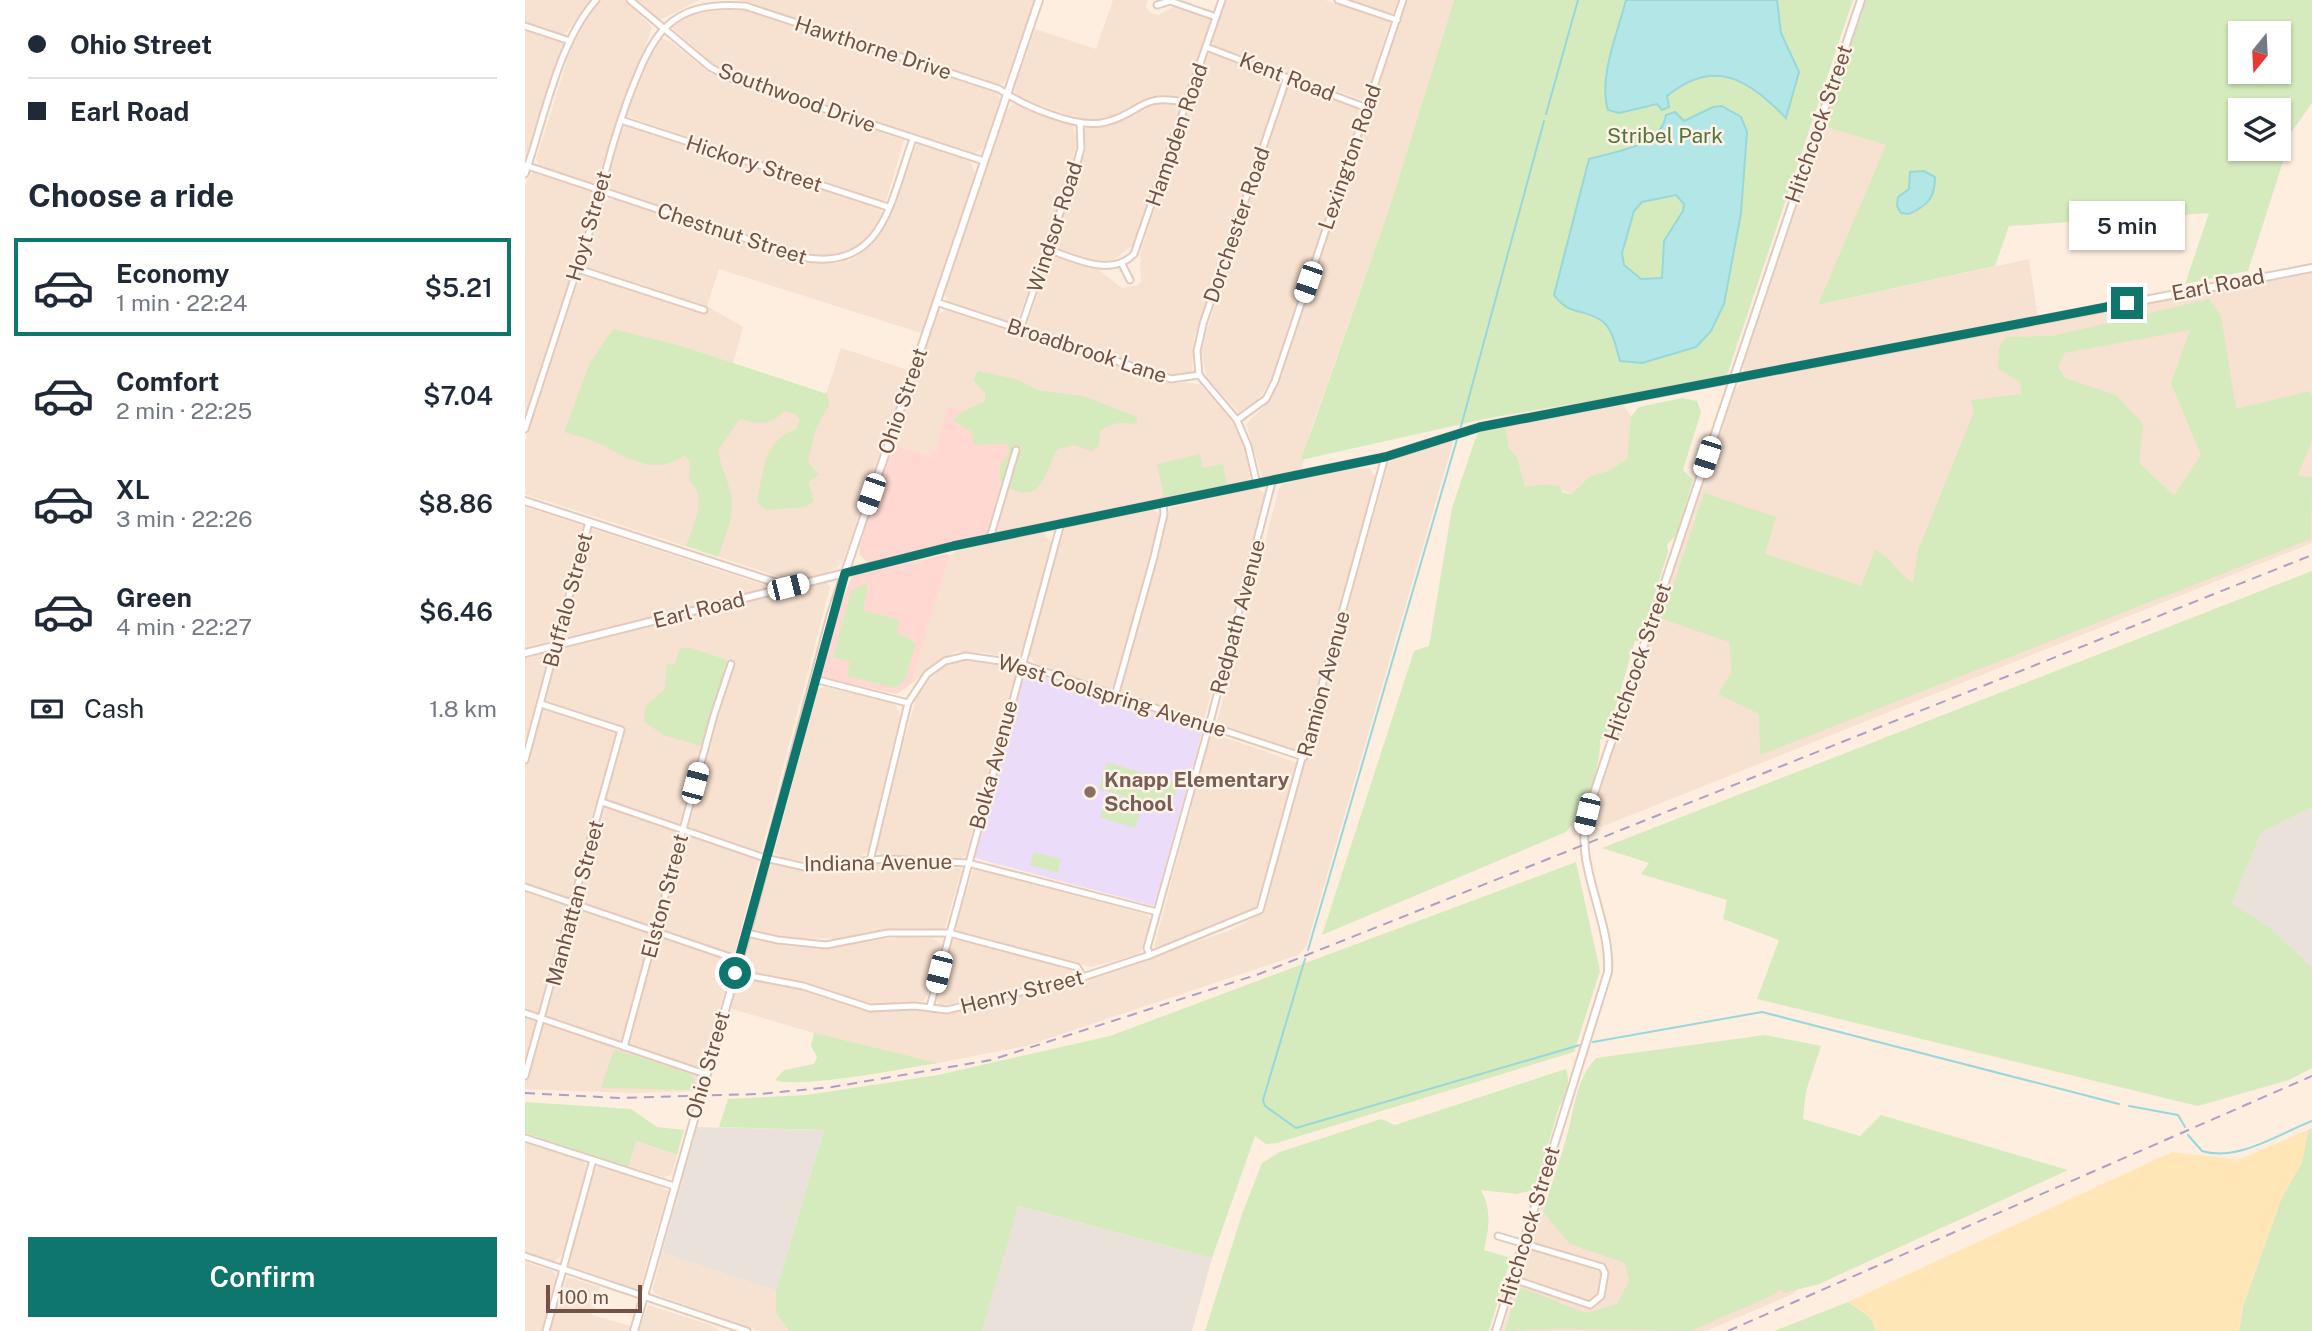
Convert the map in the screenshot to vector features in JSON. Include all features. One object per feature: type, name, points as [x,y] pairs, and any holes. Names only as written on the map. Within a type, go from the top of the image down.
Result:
[{"type":"street","points":[[525,174],[570,41],[581,17],[596,0]]},
{"type":"street","name":"Southwood Drive","points":[[630,0],[710,67],[730,78],[984,162]]},
{"type":"street","name":"Ohio Street","points":[[634,1331],[747,933],[765,858],[845,573],[1039,0]]},
{"type":"street","name":"Hampden Road","points":[[1122,264],[1138,247],[1222,0]]},
{"type":"street","points":[[1338,0],[1397,20]]},
{"type":"street","name":"Lexington Road","points":[[1237,420],[1266,399],[1275,381],[1403,0]]},
{"type":"street","name":"Hitchcock Street","points":[[1496,1331],[1608,972],[1605,928],[1583,841],[1587,814],[1861,0]]},
{"type":"street","name":"Hawthorne Drive","points":[[661,26],[685,9],[709,1],[728,2],[1006,94],[1015,101],[1080,123]]},
{"type":"street","points":[[1157,5],[1170,1],[1216,17]]},
{"type":"street","points":[[525,26],[570,41]]},
{"type":"street","name":"Hoyt Street","points":[[525,429],[578,269],[621,120],[650,40],[661,26]]},
{"type":"street","name":"Kent Road","points":[[1206,47],[1367,108]]},
{"type":"street","name":"Dorchester Road","points":[[1199,375],[1197,351],[1203,324],[1287,77]]},
{"type":"street","points":[[1080,123],[1106,122],[1143,102],[1163,97],[1187,103]]},
{"type":"street","name":"Hickory Street","points":[[621,120],[888,207]]},
{"type":"street","name":"Windsor Road","points":[[1020,330],[1077,163],[1081,148],[1080,123]]},
{"type":"street","name":"Chestnut Street","points":[[526,165],[601,192],[817,261],[839,260],[860,251],[877,233],[913,139]]},
{"type":"street","points":[[1047,249],[1095,264],[1122,264],[1130,280]]},
{"type":"street","name":"Earl Road","points":[[525,653],[990,538],[1385,457],[1480,427],[2312,268]]},
{"type":"street","points":[[578,269],[704,310]]},
{"type":"street","name":"Broadbrook Lane","points":[[936,302],[1171,380],[1199,375],[1237,420],[1248,446],[1257,484]]},
{"type":"street","points":[[990,538],[1016,450]]},
{"type":"street","name":"Ramion Avenue","points":[[1260,910],[1385,457]]},
{"type":"street","name":"Redpath Avenue","points":[[1150,955],[1147,948],[1209,726],[1272,482]]},
{"type":"street","points":[[525,501],[788,587]]},
{"type":"street","points":[[1115,696],[1154,557],[1164,514],[1163,502]]},
{"type":"street","name":"Buffalo Street","points":[[525,760],[589,522]]},
{"type":"street","name":"Bolka Avenue","points":[[930,1007],[1061,523]]},
{"type":"street","name":"West Coolspring Avenue","points":[[870,861],[908,703],[927,674],[945,661],[966,656],[1021,664],[1304,757]]},
{"type":"street","name":"Elston Street","points":[[624,1047],[731,664]]},
{"type":"street","points":[[814,680],[908,703]]},
{"type":"street","name":"Manhattan Street","points":[[525,1076],[575,905],[621,730],[541,704]]},
{"type":"street","name":"Indiana Avenue","points":[[602,802],[765,858],[816,867],[870,861],[968,863],[1157,912]]},
{"type":"street","points":[[525,887],[739,960]]},
{"type":"street","name":"Henry Street","points":[[735,973],[803,986],[870,1008],[965,1008],[1083,977],[1150,955],[1260,910]]},
{"type":"street","points":[[747,933],[778,940],[826,944],[888,933],[949,933],[1077,967],[1083,977]]},
{"type":"street","points":[[525,1013],[705,1074]]},
{"type":"street","points":[[525,1138],[674,1186]]},
{"type":"street","points":[[546,1331],[593,1160]]},
{"type":"street","points":[[1498,1236],[1602,1267],[1605,1273],[1601,1296],[1594,1303],[1586,1304],[1513,1279]]},
{"type":"street","points":[[525,1256],[643,1296],[725,1328],[747,1331]]},
{"type":"shaded area","points":[[525,0],[590,0],[563,37],[525,25]]},
{"type":"shaded area","points":[[599,0],[625,0],[652,27],[598,183],[588,185],[542,168],[536,159],[575,36]]},
{"type":"shaded area","points":[[637,0],[699,0],[660,20]]},
{"type":"shaded area","points":[[739,0],[1035,0],[1007,79],[1000,85]]},
{"type":"shaded area","points":[[1113,0],[1148,0],[1146,7],[1152,14],[1159,15],[1173,7],[1211,19],[1185,97],[1152,97],[1105,119],[1094,120],[1082,119],[1015,97],[1014,88],[1035,29],[1096,49]]},
{"type":"shaded area","points":[[1226,0],[1325,0],[1390,22],[1365,101],[1215,46],[1212,42]]},
{"type":"shaded area","points":[[1348,0],[1400,0],[1396,12],[1391,14]]},
{"type":"shaded area","points":[[1407,0],[1454,0],[1391,203],[1310,432],[1301,472],[1263,480],[1246,424],[1263,408],[1276,388]]},
{"type":"shaded area","points":[[708,8],[747,10],[996,92],[1000,99],[984,147],[975,153],[965,152],[739,77],[712,63],[671,27],[677,18]]},
{"type":"shaded area","points":[[525,30],[564,44],[565,49],[525,165]]},
{"type":"shaded area","points":[[661,38],[671,42],[711,74],[733,84],[904,140],[886,201],[881,202],[626,116],[653,43]]},
{"type":"shaded area","points":[[1212,53],[1279,78],[1281,85],[1194,338],[1192,371],[1186,375],[1167,374],[1027,327],[1050,255],[1099,270],[1122,288],[1138,285],[1141,281],[1140,253],[1208,55]]},
{"type":"shaded area","points":[[1292,84],[1358,109],[1361,114],[1271,380],[1255,404],[1246,411],[1238,412],[1206,376],[1201,348],[1288,86]]},
{"type":"shaded area","points":[[1168,102],[1180,107],[1181,113],[1133,245],[1113,260],[1095,260],[1059,249],[1054,241],[1055,233],[1082,160],[1084,128],[1119,122],[1143,107]]},
{"type":"shaded area","points":[[1014,104],[1072,125],[1077,139],[1070,174],[1016,324],[948,302],[944,294],[1006,110]]},
{"type":"shaded area","points":[[625,126],[870,205],[881,210],[882,216],[876,229],[856,249],[826,258],[807,255],[609,191],[604,184],[620,132]]},
{"type":"shaded area","points":[[1823,126],[1886,145],[1819,305],[2029,259],[2038,319],[1746,374],[1741,363]]},
{"type":"shaded area","points":[[917,144],[971,163],[975,173],[921,333],[719,269],[707,306],[743,327],[733,363],[826,394],[841,348],[908,370],[844,559],[835,569],[818,576],[789,580],[525,494],[525,441],[605,201],[615,199],[805,262],[838,263],[855,258],[881,231]]},
{"type":"shaded area","points":[[534,171],[592,191],[597,200],[525,420],[525,184]]},
{"type":"shaded area","points":[[2312,272],[2312,543],[1601,827],[1588,821],[1734,392],[1741,383],[2212,289]]},
{"type":"shaded area","points":[[947,310],[1165,382],[1200,384],[1233,423],[1244,446],[1250,477],[1243,484],[989,535],[949,407],[936,447],[930,456],[892,444],[937,314]]},
{"type":"shaded area","points":[[1624,405],[1631,417],[1627,459],[1608,471],[1590,476],[1573,494],[1544,484],[1525,488],[1517,457],[1509,448],[1505,425]]},
{"type":"shaded area","points":[[948,407],[1024,418],[989,535],[873,563],[866,561],[860,555],[859,547],[892,444],[930,456],[936,447]]},
{"type":"shaded area","points":[[1454,439],[1306,947],[1298,955],[1026,1046],[938,1063],[841,1041],[729,1008],[736,983],[746,979],[794,988],[863,1010],[918,1009],[948,1014],[1062,987],[1231,930],[1263,913],[1388,464],[1393,458]]},
{"type":"shaded area","points":[[1370,468],[1376,479],[1302,748],[1294,752],[1216,725],[1279,489],[1282,484],[1349,469]]},
{"type":"shaded area","points":[[1256,488],[1266,494],[1204,719],[1199,721],[1127,698],[1121,692],[1121,687],[1170,508]]},
{"type":"shaded area","points":[[525,507],[764,585],[766,588],[525,647]]},
{"type":"shaded area","points":[[1150,507],[1159,514],[1160,520],[1114,686],[1110,690],[1102,689],[1037,666],[1029,655],[1063,528]]},
{"type":"shaded area","points":[[1043,532],[1052,544],[1032,623],[1020,655],[1009,658],[987,653],[955,652],[940,659],[911,684],[950,555],[959,550]]},
{"type":"shaded area","points":[[950,555],[911,684],[897,694],[823,678],[821,675],[840,606],[852,576]]},
{"type":"shaded area","points":[[826,582],[830,587],[728,979],[694,1091],[634,1093],[525,1089],[525,657]]},
{"type":"shaded area","points":[[975,658],[1011,666],[1016,675],[966,855],[959,859],[880,855],[875,846],[918,691],[945,664]]},
{"type":"shaded area","name":"Knapp Elementary School","points":[[1033,674],[1203,729],[1154,906],[975,858],[1021,683]]},
{"type":"shaded area","points":[[825,687],[895,704],[902,718],[868,851],[857,860],[825,864],[784,858],[774,853],[817,689]]},
{"type":"shaded area","points":[[1215,734],[1298,763],[1263,893],[1253,911],[1163,947],[1154,947],[1209,739]]},
{"type":"shaded area","points":[[2312,807],[2310,969],[2232,904],[2261,833]]},
{"type":"shaded area","points":[[888,862],[921,862],[962,869],[944,931],[941,933],[909,929],[838,939],[790,938],[754,930],[766,872],[772,864],[824,871]]},
{"type":"shaded area","points":[[974,868],[1148,915],[1152,923],[1147,942],[1139,954],[1091,967],[958,931],[955,926]]},
{"type":"shaded area","points":[[901,937],[932,938],[942,944],[928,995],[923,1001],[878,1005],[856,1002],[797,982],[747,972],[741,965],[748,941],[752,938],[786,946],[822,948]]},
{"type":"shaded area","points":[[955,938],[1072,969],[1074,975],[969,1004],[940,1005],[936,1000],[950,943]]},
{"type":"shaded area","points":[[697,1127],[824,1130],[776,1291],[662,1253]]},
{"type":"shaded area","points":[[525,1141],[582,1160],[587,1167],[563,1253],[555,1262],[525,1252]]},
{"type":"shaded area","points":[[635,1141],[677,1155],[671,1175],[664,1177],[628,1167]]},
{"type":"shaded area","points":[[600,1165],[668,1191],[641,1284],[637,1289],[567,1265],[593,1172]]},
{"type":"shaded area","points":[[1542,1204],[1799,1285],[1795,1293],[1706,1331],[1502,1331]]},
{"type":"shaded area","points":[[1017,1206],[1212,1258],[1192,1331],[982,1331]]},
{"type":"shaded area","points":[[662,1253],[776,1291],[776,1313],[789,1331],[759,1331],[655,1294],[653,1288]]},
{"type":"shaded area","points":[[525,1262],[553,1271],[556,1276],[542,1331],[525,1331]]},
{"type":"shaded area","points":[[567,1277],[600,1287],[592,1315],[630,1326],[629,1331],[550,1331]]},
{"type":"shaded area","points":[[648,1305],[714,1326],[718,1331],[639,1331]]},
{"type":"green space","name":"Stribel Park","points":[[1454,0],[1853,0],[1726,378],[1489,418],[1301,460],[1391,203]]},
{"type":"green space","points":[[1866,0],[2312,0],[2312,103],[2291,133],[2291,98],[2228,98],[2228,161],[2283,161],[2248,271],[2185,284],[2209,213],[2009,226],[1995,266],[1818,305],[1886,145],[1823,126]]},
{"type":"green space","points":[[2209,299],[2221,316],[2236,409],[2309,391],[2312,395],[2312,440],[2298,475],[2312,477],[2311,539],[1760,755],[1759,714],[1718,694],[1732,672],[1729,642],[1662,619],[1704,493],[1776,517],[1765,554],[1861,586],[1875,550],[1913,582],[1918,550],[1974,412],[1971,400],[2022,394],[2020,382],[1998,369],[1999,348],[2006,337],[2052,336]],"holes":[[[2190,330],[2171,383],[2201,455],[2174,496],[2139,463],[2143,424],[2116,395],[2065,378],[2058,366],[2064,353]]]},
{"type":"green space","points":[[613,329],[678,345],[827,394],[829,404],[815,431],[808,462],[819,475],[808,482],[814,502],[805,507],[766,510],[757,502],[767,458],[778,440],[797,429],[800,420],[796,414],[784,411],[774,419],[764,422],[740,419],[718,450],[732,505],[718,557],[686,546],[699,503],[695,487],[689,480],[690,462],[684,455],[664,465],[653,465],[632,460],[593,441],[564,432],[590,363]]},
{"type":"green space","points":[[978,371],[1016,379],[1037,390],[1083,396],[1137,417],[1137,421],[1134,424],[1113,424],[1100,431],[1099,446],[1092,451],[1073,445],[1058,449],[1039,486],[1025,493],[1016,491],[1002,483],[999,478],[1000,465],[1010,450],[1008,445],[974,444],[971,431],[953,421],[958,414],[985,401],[985,393],[973,380]]},
{"type":"green space","points":[[1682,398],[1697,401],[1701,412],[1683,470],[1693,480],[1677,534],[1667,545],[1668,552],[1640,641],[1635,641],[1607,736],[1600,740],[1598,764],[1591,789],[1573,823],[1566,832],[1322,935],[1414,651],[1429,646],[1452,508],[1477,434],[1483,429],[1505,425],[1509,448],[1517,457],[1525,487],[1545,484],[1559,486],[1563,493],[1572,494],[1590,476],[1608,471],[1627,459],[1631,417],[1639,407]]},
{"type":"green space","points":[[1200,454],[1203,468],[1223,464],[1227,485],[1164,497],[1157,464]]},
{"type":"green space","points":[[2312,571],[2312,807],[2261,833],[2232,904],[2270,928],[2312,968],[2312,1068],[2289,1080],[2198,1106],[1757,999],[1779,940],[1723,919],[1727,900],[1641,874],[1649,863],[1602,848]]},
{"type":"green space","points":[[863,584],[868,586],[863,610],[899,620],[897,633],[916,643],[905,680],[895,688],[847,676],[850,662],[833,657],[851,591]]},
{"type":"green space","points":[[682,648],[691,648],[727,660],[701,746],[663,735],[644,721],[646,706],[665,689],[667,664],[675,665],[678,652]]},
{"type":"green space","points":[[1107,762],[1178,784],[1170,810],[1099,789]]},
{"type":"green space","points":[[1105,801],[1140,812],[1135,828],[1100,817]]},
{"type":"green space","points":[[1034,852],[1061,859],[1058,873],[1030,865]]},
{"type":"green space","points":[[1576,862],[1600,971],[1574,1052],[1277,1143],[1266,1144],[1255,1136],[1212,1258],[1018,1206],[982,1331],[789,1331],[776,1313],[776,1291],[824,1130],[719,1127],[728,1099],[807,1095],[938,1075],[1110,1036]]},
{"type":"green space","points":[[814,1033],[938,1063],[830,1080],[775,1080],[784,1070],[814,1064],[817,1057],[811,1046]]},
{"type":"green space","points":[[1765,1035],[1821,1046],[1806,1091],[1803,1119],[1860,1136],[1881,1115],[2068,1170],[1819,1284],[1784,1293],[1779,1289],[1775,1294],[1691,1331],[1505,1331],[1517,1292],[1522,1288],[1586,1313],[1617,1304],[1629,1281],[1625,1263],[1570,1244],[1543,1212],[1579,1087],[1596,1058]]},
{"type":"green space","points":[[617,1050],[690,1074],[695,1079],[693,1090],[601,1088],[613,1052]]},
{"type":"green space","points":[[1566,1069],[1567,1089],[1559,1107],[1535,1190],[1516,1194],[1481,1190],[1489,1220],[1484,1250],[1511,1258],[1489,1331],[1205,1331],[1242,1214],[1262,1163],[1280,1152],[1381,1119],[1395,1125]]},
{"type":"green space","points":[[525,1102],[631,1109],[657,1127],[684,1130],[677,1155],[636,1141],[628,1167],[525,1133]]},
{"type":"green space","points":[[2312,1128],[2312,1331],[2239,1331],[2243,1306],[2281,1199],[2302,1162],[2308,1130]]},
{"type":"green space","points":[[1848,1302],[1871,1318],[1876,1331],[1774,1331]]},
{"type":"sand","points":[[2308,1130],[2302,1162],[2281,1200],[2243,1306],[2239,1331],[1876,1331],[1871,1318],[1848,1302],[2172,1152],[2238,1160]]},
{"type":"water","points":[[1626,0],[1777,0],[1781,33],[1799,72],[1786,118],[1745,84],[1716,76],[1701,77],[1685,84],[1667,96],[1669,107],[1662,110],[1657,104],[1619,113],[1608,110],[1605,83],[1607,69]]},
{"type":"water","points":[[1722,106],[1741,117],[1747,132],[1741,213],[1724,304],[1711,331],[1696,347],[1642,363],[1620,361],[1614,339],[1606,324],[1565,306],[1554,295],[1589,159],[1647,141],[1662,126],[1666,115],[1675,112],[1684,121],[1713,107]],"holes":[[[1676,195],[1684,204],[1683,211],[1664,241],[1662,278],[1641,279],[1624,265],[1622,253],[1634,211],[1642,202]]]},
{"type":"water","points":[[1924,171],[1935,177],[1932,196],[1916,211],[1901,213],[1897,206],[1898,197],[1909,189],[1910,172]]},
{"type":"waterway","points":[[1546,114],[1578,0]]},
{"type":"waterway","points":[[1460,430],[1544,121]]},
{"type":"waterway","points":[[1308,950],[1458,436]]},
{"type":"waterway","points":[[1305,959],[1263,1100],[1265,1106],[1296,1128],[1580,1045]]},
{"type":"waterway","points":[[1593,1042],[1762,1012],[2119,1104]]},
{"type":"waterway","points":[[2129,1106],[2178,1115],[2185,1127]]},
{"type":"waterway","points":[[2188,1135],[2202,1151],[2230,1153],[2258,1145],[2312,1121]]},
{"type":"railway","points":[[525,1093],[619,1098],[759,1094],[832,1087],[991,1060],[1259,974],[2312,555]]},
{"type":"railway","points":[[1728,1331],[2312,1076]]},
{"type":"place","name":"Knapp Elementary School","points":[[1090,792]]},
{"type":"route","points":[[735,973],[831,614],[845,573],[953,546],[1385,457],[1480,427],[2008,328],[2127,303]]}]
